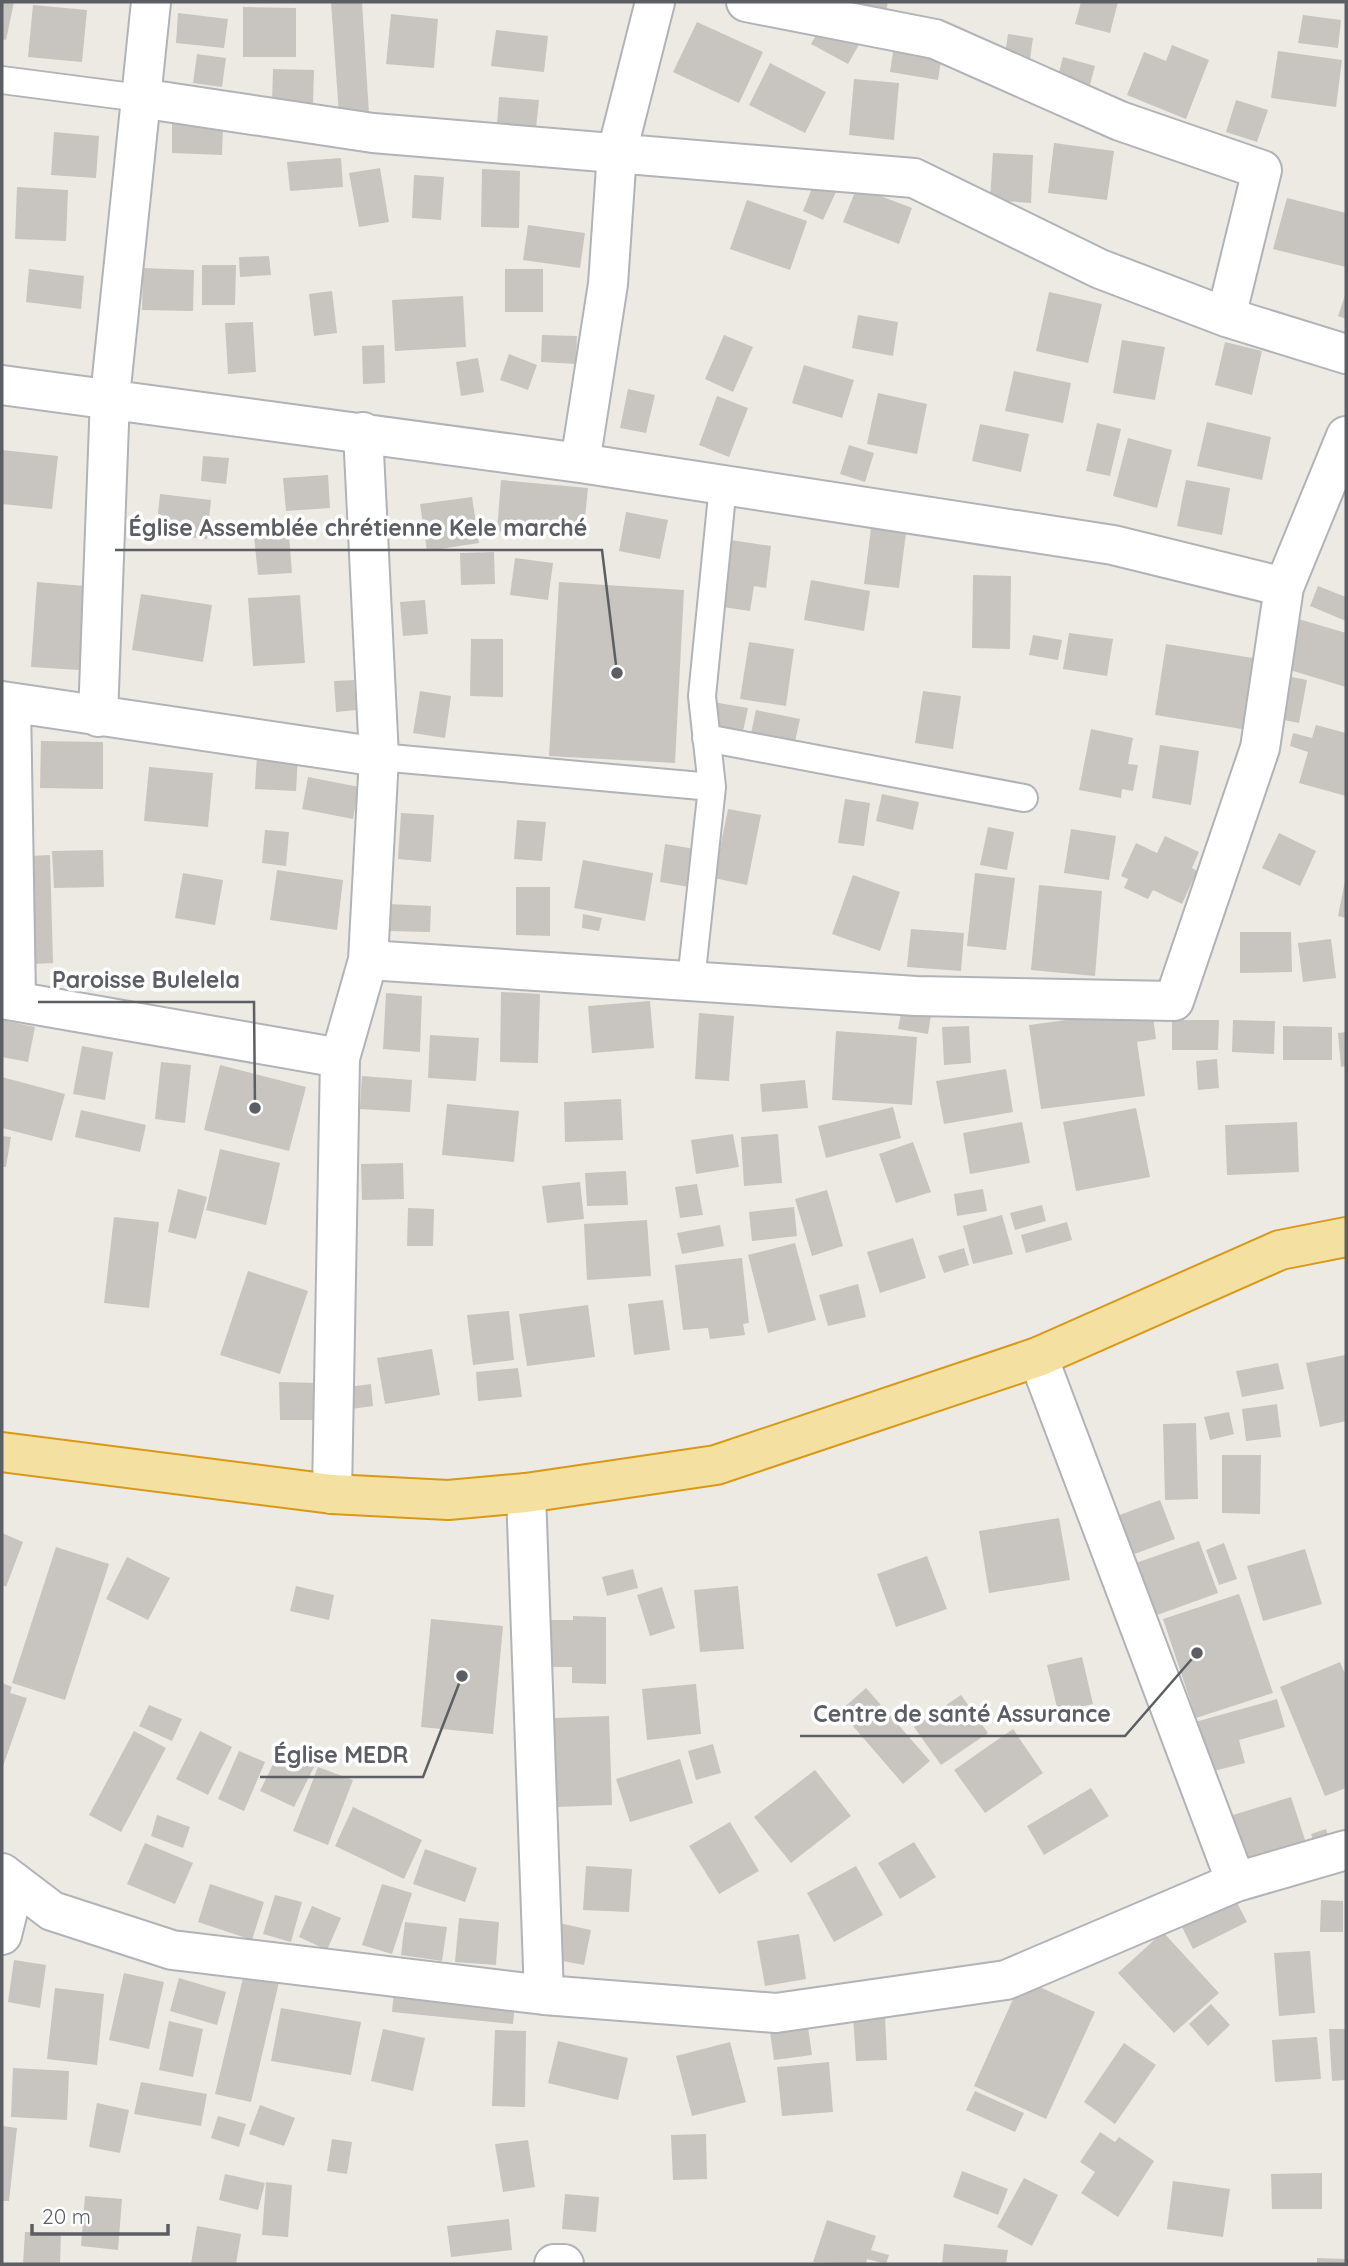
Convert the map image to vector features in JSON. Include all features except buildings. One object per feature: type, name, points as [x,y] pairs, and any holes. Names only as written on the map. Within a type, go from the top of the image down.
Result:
[{"type":"highway","points":[[2,1452],[332,1494],[448,1500],[526,1493],[716,1465],[1038,1357],[1280,1250],[1346,1237]]},
{"type":"street","points":[[99,717],[110,397],[151,2]]},
{"type":"street","points":[[580,463],[608,284],[617,152],[655,2]]},
{"type":"street","points":[[746,2],[935,39],[1120,121],[1262,170],[1226,317]]},
{"type":"street","points":[[140,98],[373,133],[914,178],[1100,269],[1226,317],[1346,354]]},
{"type":"street","points":[[2,385],[110,397],[580,463],[1113,545],[1284,587]]},
{"type":"street","points":[[332,1494],[340,1058],[368,960],[379,757],[363,432]]},
{"type":"street","points":[[368,960],[916,996],[1174,1001],[1259,748],[1284,587],[1346,436]]},
{"type":"street","points":[[340,1058],[9,1000],[6,702],[379,757]]},
{"type":"street","points":[[1038,1357],[1236,1882]]},
{"type":"street","points":[[526,1493],[544,1995]]},
{"type":"street","points":[[8,1878],[52,1911],[172,1950],[544,1995],[776,2013],[1006,1980],[1236,1882],[1346,1850]]},
{"type":"street","points":[[2,1935],[8,1878]]},
{"type":"street","points":[[554,2264],[564,2264]]},
{"type":"lane","points":[[2,80],[140,98]]},
{"type":"lane","points":[[691,981],[712,787],[702,696],[723,485]]},
{"type":"lane","points":[[706,738],[1024,798]]},
{"type":"lane","points":[[379,757],[712,787]]},
{"type":"place","name":"Église Assemblée chrétienne Kele marché","points":[[617,673]]},
{"type":"place","name":"Paroisse Bulelela","points":[[255,1108]]},
{"type":"place","name":"Centre de santé Assurance","points":[[1197,1653]]},
{"type":"place","name":"Église MEDR","points":[[462,1676]]}]
